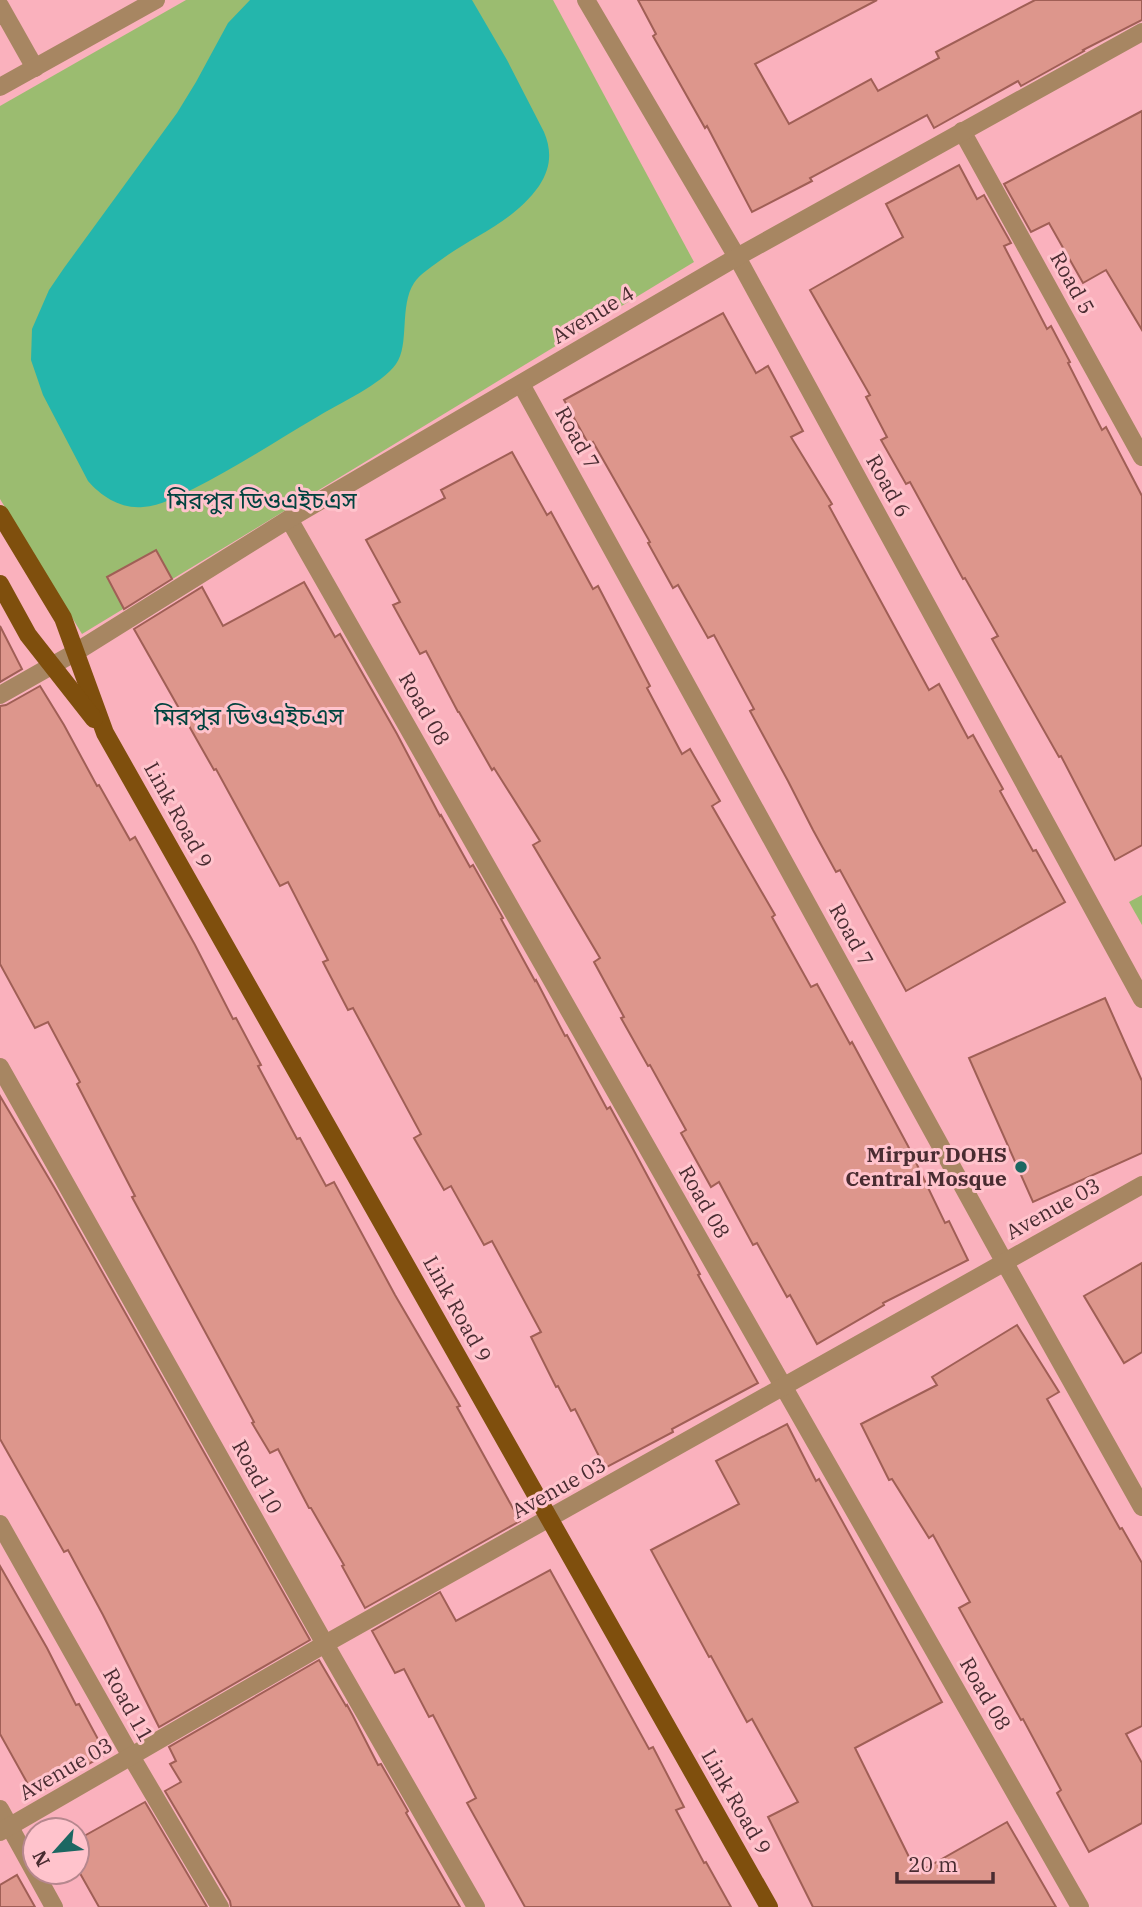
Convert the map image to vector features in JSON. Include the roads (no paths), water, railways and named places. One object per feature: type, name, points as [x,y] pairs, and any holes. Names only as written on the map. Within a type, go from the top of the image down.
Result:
[{"type":"main road","name":"Link Road 9","points":[[0,514],[63,618],[105,733]]},
{"type":"main road","name":"Link Road 9","points":[[0,584],[28,635],[105,733],[769,1907]]},
{"type":"street","points":[[0,87],[156,0]]},
{"type":"street","name":"Road 6","points":[[586,0],[737,257],[1142,999]]},
{"type":"street","points":[[0,6],[35,68]]},
{"type":"street","name":"Avenue 4","points":[[0,695],[76,652],[289,519],[737,257],[1142,32]]},
{"type":"street","name":"Road 5","points":[[962,131],[1142,457]]},
{"type":"street","name":"Road 7","points":[[521,384],[1142,1507]]},
{"type":"street","name":"Road 08","points":[[289,519],[1080,1907]]},
{"type":"street","name":"Road 10","points":[[0,1067],[476,1907]]},
{"type":"street","name":"Avenue 03","points":[[5,1830],[325,1644],[1142,1185]]},
{"type":"street","name":"Road 11","points":[[0,1524],[220,1907]]},
{"type":"street","points":[[0,1809],[5,1830],[54,1907]]},
{"type":"water","points":[[250,0],[472,0],[544,132],[549,153],[548,166],[539,186],[517,210],[425,271],[416,280],[409,292],[400,356],[381,379],[193,489],[156,505],[127,506],[106,497],[88,481],[43,395],[31,360],[32,329],[49,290],[177,113],[228,23]]},
{"type":"place","name":"Mirpur DOHS Central Mosque","points":[[1021,1167]]},
{"type":"district","name":"মিরপুর ডিওএইচএস","points":[[262,501]]},
{"type":"district","name":"মিরপুর ডিওএইচএস","points":[[249,717]]}]
